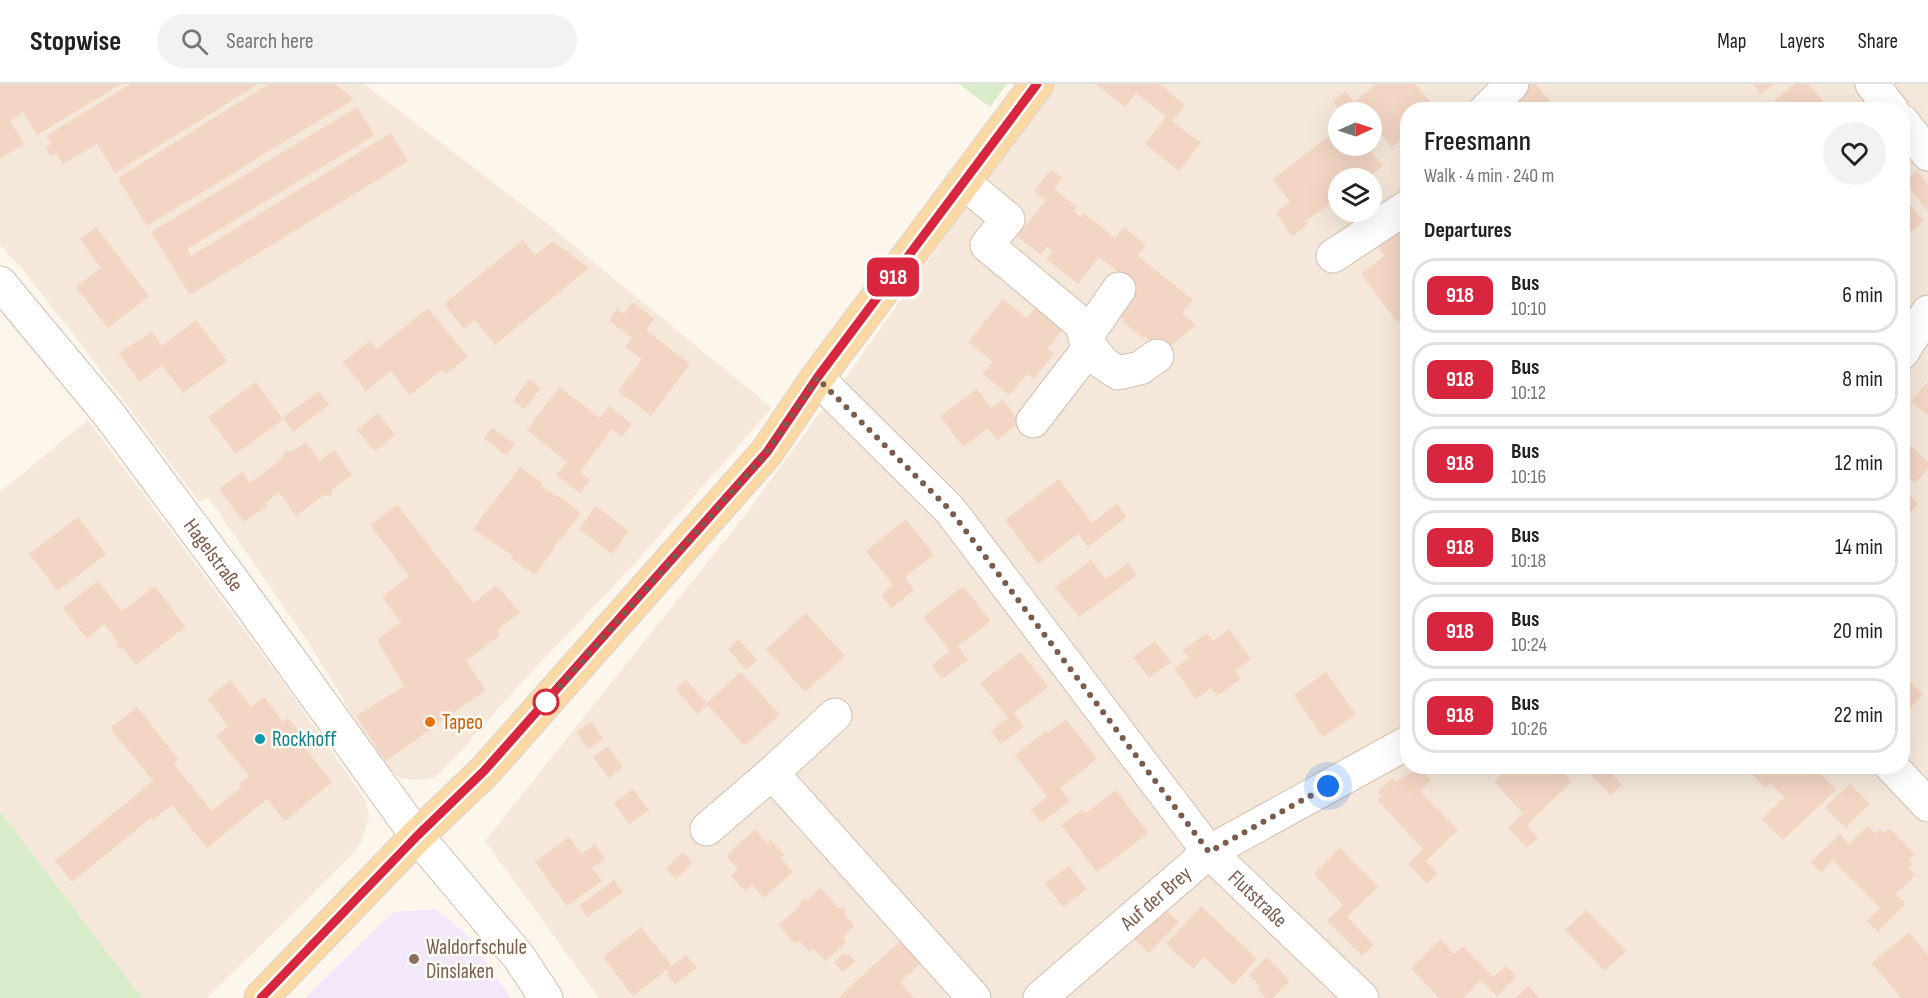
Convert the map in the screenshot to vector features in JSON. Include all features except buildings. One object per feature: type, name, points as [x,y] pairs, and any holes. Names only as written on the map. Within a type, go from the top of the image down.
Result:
[{"type":"main road","points":[[261,998],[417,836],[484,771],[759,461],[817,378],[1036,84]]},
{"type":"street","points":[[1494,102],[1512,84]]},
{"type":"street","points":[[1872,84],[1886,102]]},
{"type":"street","points":[[1910,132],[1928,154]]},
{"type":"street","points":[[963,182],[1008,219],[987,245],[1080,323],[1087,342],[1103,363],[1118,372],[1140,368],[1157,356]]},
{"type":"street","points":[[1333,256],[1400,212]]},
{"type":"street","name":"Hagelstraße","points":[[0,283],[108,413],[244,596],[417,836],[519,957],[546,998]]},
{"type":"street","points":[[1033,421],[1087,342],[1119,289]]},
{"type":"street","points":[[1910,340],[1928,312]]},
{"type":"street","name":"Flutstraße","points":[[817,378],[950,510],[1209,852],[1362,998]]},
{"type":"street","points":[[707,829],[835,715]]},
{"type":"street","name":"Auf der Brey","points":[[1040,998],[1209,852],[1400,747]]},
{"type":"street","points":[[772,773],[974,998]]},
{"type":"street","points":[[1899,774],[1928,805]]},
{"type":"shaded area","points":[[0,84],[364,84],[545,222],[772,408],[627,572],[530,673],[450,763],[435,777],[424,780],[402,779],[384,767],[310,645],[208,497],[199,502],[84,348],[22,269],[0,245]]},
{"type":"shaded area","points":[[1053,84],[1928,84],[1928,998],[599,998],[485,841],[742,519],[845,379]]},
{"type":"shaded area","points":[[88,420],[283,682],[365,800],[369,817],[361,843],[354,853],[207,998],[142,998],[0,811],[0,492]]},
{"type":"shaded area","name":"Waldorfschule Dinslaken","points":[[436,909],[466,934],[511,998],[305,998],[393,912]]},
{"type":"green space","points":[[959,84],[1007,84],[990,107]]},
{"type":"green space","points":[[0,811],[142,998],[0,998]]},
{"type":"bus line","name":"918","points":[[261,998],[417,836],[497,757],[767,452],[817,378],[1037,84]]},
{"type":"place","name":"Tapeo","points":[[430,722]]},
{"type":"place","name":"Rockhoff","points":[[260,739]]},
{"type":"place","name":"Waldorfschule Dinslaken","points":[[414,959]]},
{"type":"route","points":[[546,702],[767,452],[817,378],[950,510],[1209,852],[1328,786]]}]
